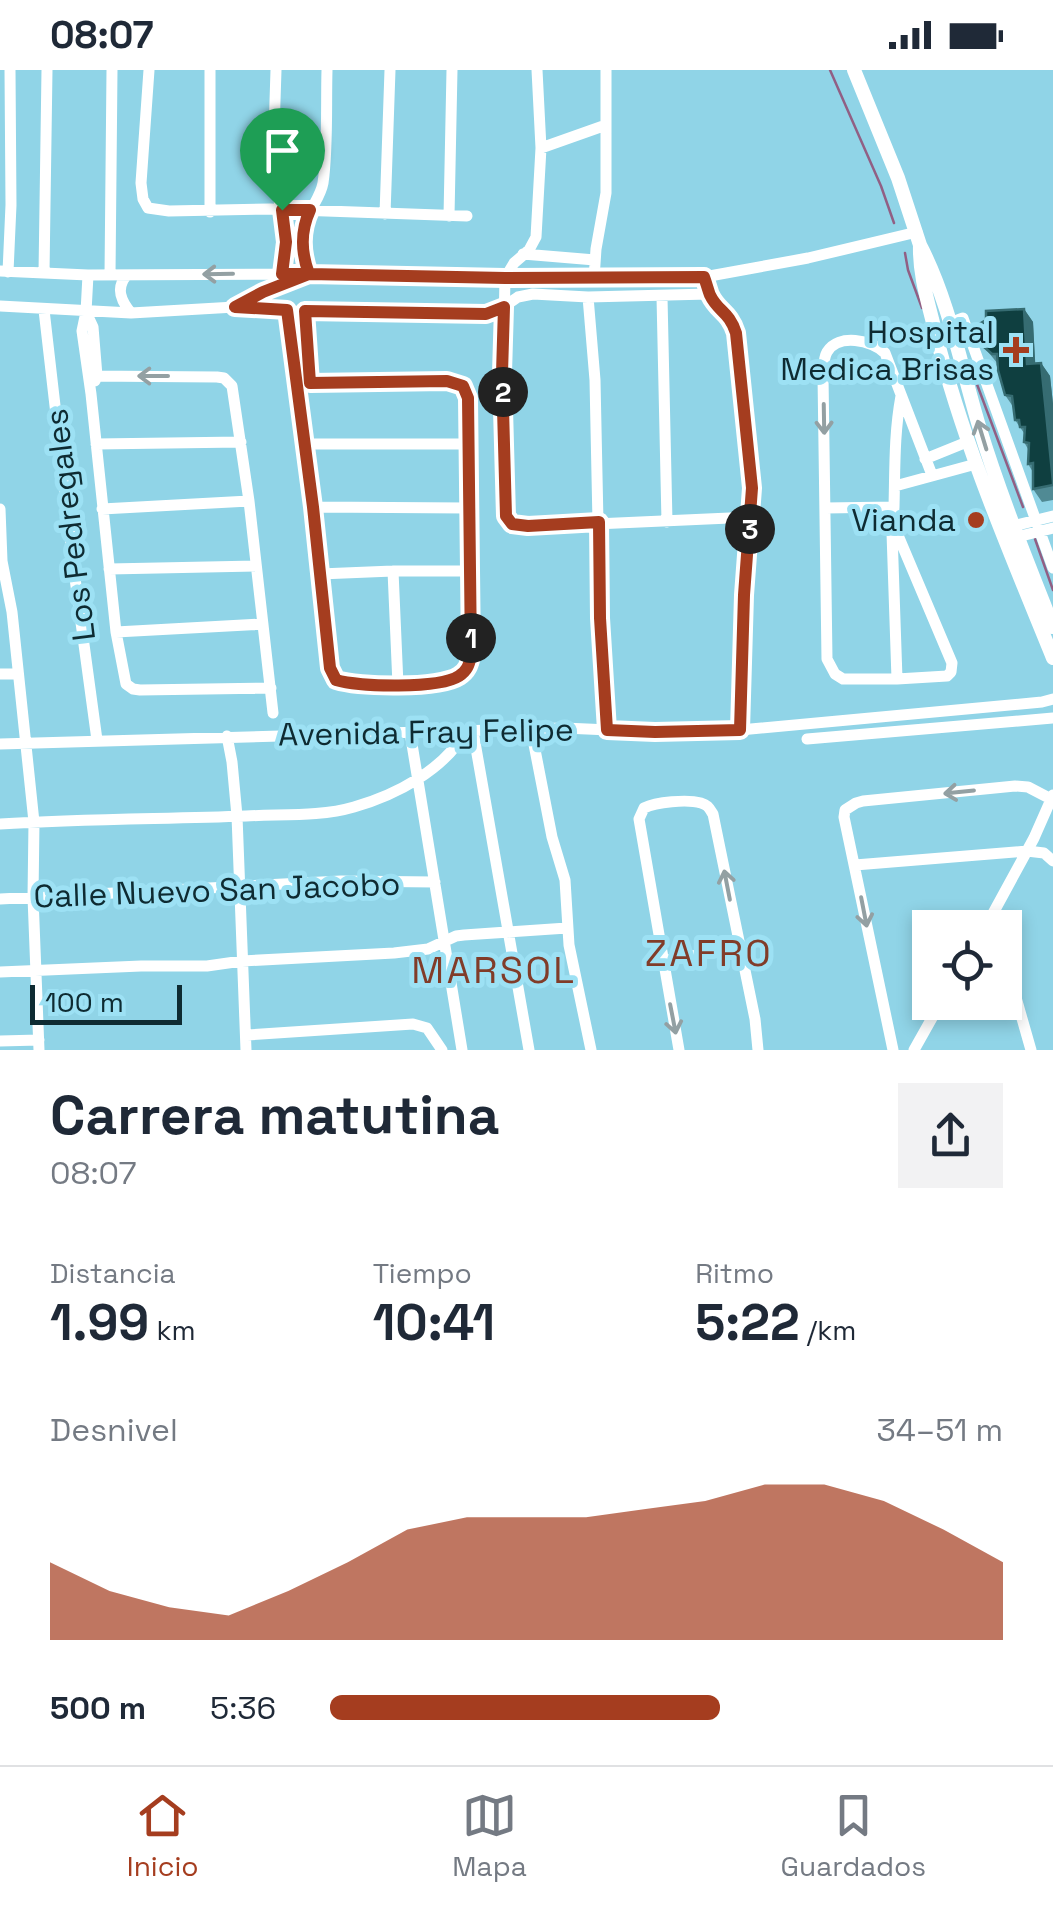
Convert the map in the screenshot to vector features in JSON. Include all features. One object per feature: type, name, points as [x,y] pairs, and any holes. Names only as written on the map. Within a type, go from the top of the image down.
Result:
[{"type":"main road","points":[[854,70],[950,323],[1015,532],[1053,627]]},
{"type":"main road","points":[[919,238],[919,268],[967,442],[1053,658]]},
{"type":"street","points":[[10,70],[6,97],[4,272],[704,277],[919,238]]},
{"type":"street","points":[[44,272],[47,70]]},
{"type":"street","points":[[110,275],[112,70]]},
{"type":"street","points":[[149,70],[141,183],[148,208],[467,216]]},
{"type":"street","points":[[210,70],[210,212]]},
{"type":"street","points":[[276,70],[273,164],[286,242],[282,274]]},
{"type":"street","points":[[309,274],[302,236],[324,180],[326,70]]},
{"type":"street","points":[[384,214],[390,70]]},
{"type":"street","points":[[449,216],[452,70]]},
{"type":"street","points":[[537,70],[540,148],[536,237],[505,278],[502,373],[506,516],[512,524],[528,526],[752,517]]},
{"type":"street","points":[[594,279],[606,193],[606,70]]},
{"type":"street","points":[[540,148],[606,125]]},
{"type":"street","points":[[524,254],[595,260]]},
{"type":"street","points":[[235,307],[309,274]]},
{"type":"street","points":[[88,275],[82,331],[93,376],[91,394],[102,509],[126,684],[133,689],[271,688]]},
{"type":"street","points":[[127,275],[120,296],[131,313]]},
{"type":"street","points":[[704,277],[709,294],[731,319],[739,347],[752,464],[740,730]]},
{"type":"street","points":[[0,306],[131,313],[235,307],[486,314],[518,297],[533,294],[709,294]]},
{"type":"street","points":[[588,297],[595,380],[600,618],[607,730]]},
{"type":"street","points":[[662,297],[667,522]]},
{"type":"street","name":"Los Pedregales","points":[[44,310],[97,740]]},
{"type":"street","points":[[287,310],[330,668],[336,680],[357,684],[398,685],[455,679],[467,668],[471,656],[466,391],[447,381],[296,384]]},
{"type":"street","points":[[305,311],[310,383]]},
{"type":"street","points":[[950,323],[963,318],[1053,568]]},
{"type":"street","points":[[892,533],[897,533],[952,663],[951,672],[947,676],[843,679],[830,668],[827,659],[823,376],[824,357],[829,348],[844,341],[878,346],[889,360],[932,476]]},
{"type":"street","points":[[93,376],[224,378],[232,386],[242,442],[272,713]]},
{"type":"street","points":[[897,679],[892,533],[894,442],[901,396]]},
{"type":"street","points":[[96,444],[242,442]]},
{"type":"street","points":[[925,459],[967,442]]},
{"type":"street","points":[[304,444],[468,444]]},
{"type":"street","points":[[894,486],[976,464]]},
{"type":"street","points":[[102,509],[249,501]]},
{"type":"street","points":[[313,507],[467,508]]},
{"type":"street","points":[[825,508],[894,507]]},
{"type":"street","points":[[0,509],[2,561],[12,612],[34,822],[33,898],[40,1045],[0,1041]]},
{"type":"street","points":[[1015,532],[1053,516]]},
{"type":"street","points":[[1038,525],[1053,528]]},
{"type":"street","points":[[109,569],[256,566]]},
{"type":"street","points":[[393,571],[398,685]]},
{"type":"street","points":[[320,574],[470,571]]},
{"type":"street","points":[[116,632],[263,624]]},
{"type":"street","points":[[0,674],[17,674]]},
{"type":"street","name":"Avenida Fray Felipe","points":[[0,744],[531,729],[740,730],[1053,699]]},
{"type":"street","points":[[807,738],[1053,718]]},
{"type":"street","points":[[531,729],[552,837],[565,880],[567,928],[591,1050]]},
{"type":"street","points":[[410,732],[462,1050]]},
{"type":"street","points":[[0,824],[351,808],[417,780],[452,752],[469,732]]},
{"type":"street","points":[[469,732],[529,1050]]},
{"type":"street","points":[[227,736],[237,816],[246,1050]]},
{"type":"street","points":[[893,1050],[844,817],[849,806],[863,801],[1015,786],[1028,787],[1052,801],[997,910]]},
{"type":"street","points":[[679,1050],[639,819],[644,808],[657,802],[700,803],[710,808],[755,1019],[758,1050]]},
{"type":"street","points":[[855,865],[1027,851],[1044,853],[1053,861]]},
{"type":"street","name":"Calle Nuevo San Jacobo","points":[[0,899],[340,880],[434,882]]},
{"type":"street","points":[[0,972],[207,966],[394,953],[428,949],[456,936],[567,928]]},
{"type":"street","points":[[662,961],[740,948]]},
{"type":"street","points":[[1022,1018],[1031,1050]]},
{"type":"street","points":[[914,1050],[931,1020]]},
{"type":"street","points":[[247,1035],[413,1024],[426,1028],[442,1050]]},
{"type":"building","points":[[1024,309],[1027,364],[1041,363],[1053,482],[1033,489],[1033,463],[1028,464],[1025,427],[1015,420],[1012,396],[1005,395],[997,354],[984,347],[985,336],[979,324],[986,320],[986,311]]},
{"type":"waterway","points":[[830,70],[894,223]]},
{"type":"waterway","points":[[905,253],[922,308]]},
{"type":"waterway","points":[[969,363],[1023,507]]},
{"type":"waterway","points":[[1035,539],[1053,590]]},
{"type":"place","name":"Hospital Medica Brisas","points":[[1016,350]]},
{"type":"place","name":"Vianda","points":[[976,520]]},
{"type":"district","name":"ZAFRO","points":[[709,953]]},
{"type":"district","name":"MARSOL","points":[[494,970]]},
{"type":"route","points":[[282,210],[286,242],[282,274],[309,274],[235,307],[287,310],[330,668],[336,680],[398,685],[444,682],[462,674],[470,662],[468,398],[463,386],[447,381],[310,383],[305,311],[486,314],[504,307],[504,510],[508,521],[516,526],[599,522],[607,730],[740,730],[752,464],[734,324],[709,294],[704,277],[309,274],[302,236],[310,210],[282,210]]}]
